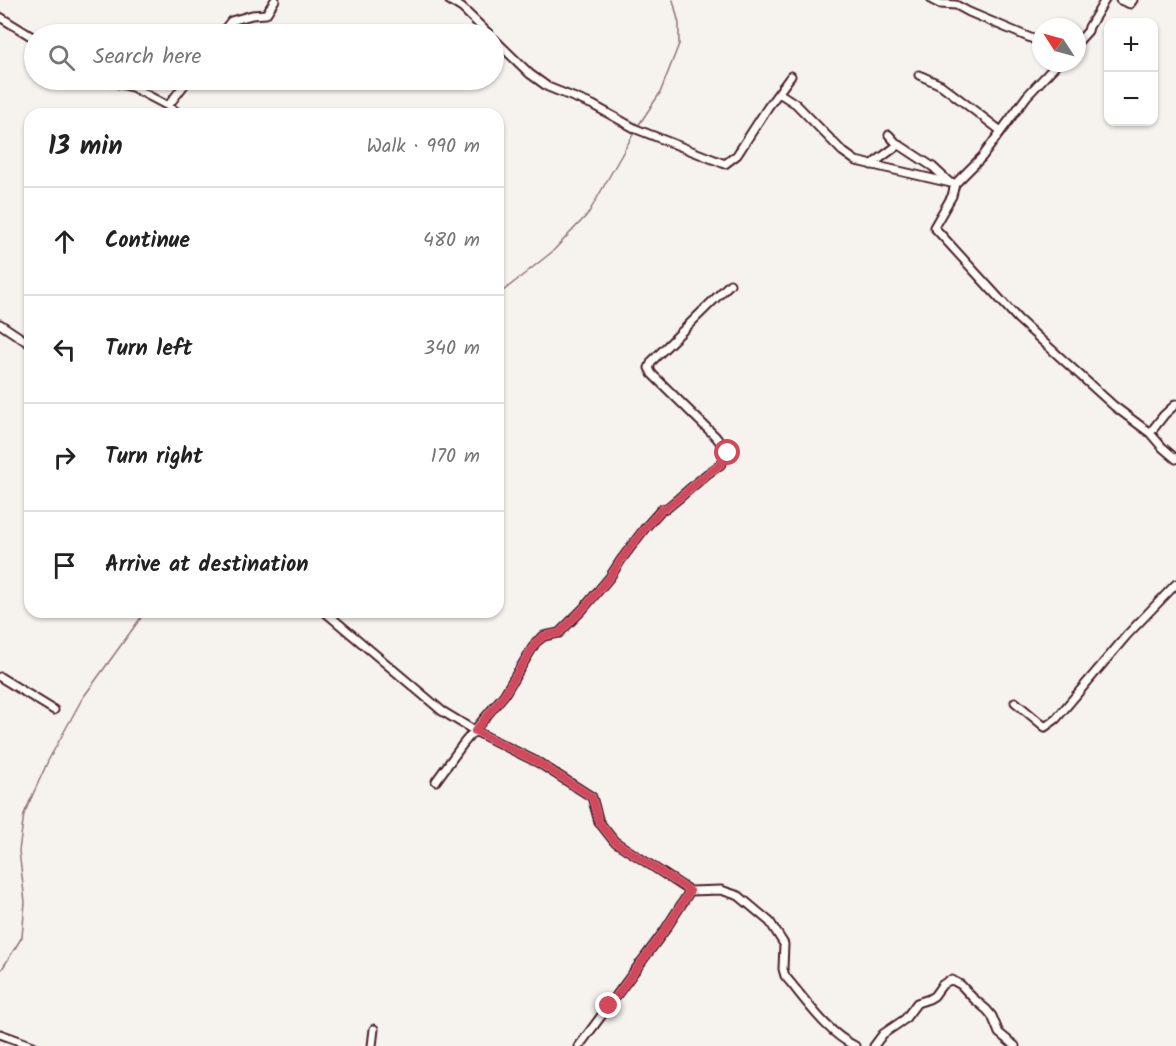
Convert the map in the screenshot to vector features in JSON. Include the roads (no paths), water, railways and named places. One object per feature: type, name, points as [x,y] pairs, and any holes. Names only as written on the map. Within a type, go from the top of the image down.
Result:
[{"type":"street","points":[[229,24],[231,21],[252,15],[266,15],[275,0]]},
{"type":"street","points":[[449,0],[462,8],[479,24]]},
{"type":"street","points":[[932,0],[956,5],[1032,39]]},
{"type":"street","points":[[1086,33],[1105,0]]},
{"type":"street","points":[[1120,0],[1130,4],[1133,0]]},
{"type":"street","points":[[0,17],[24,31]]},
{"type":"street","points":[[504,49],[530,74],[548,87],[593,105],[636,129],[725,164],[736,155],[791,76]]},
{"type":"street","points":[[1050,72],[1027,96],[982,157],[953,184],[952,196],[934,227],[1018,319],[1176,459]]},
{"type":"street","points":[[919,75],[941,85],[1000,131]]},
{"type":"street","points":[[138,90],[171,108]]},
{"type":"street","points":[[168,106],[180,90]]},
{"type":"street","points":[[779,93],[796,104],[842,151],[856,161],[953,184]]},
{"type":"street","points":[[889,135],[897,145],[933,167],[953,184]]},
{"type":"street","points":[[871,165],[897,145]]},
{"type":"street","points":[[436,781],[504,695],[536,642],[544,636],[559,633],[610,577],[662,509],[678,499],[728,456],[716,437],[652,374],[649,368],[652,361],[730,284]]},
{"type":"street","points":[[0,324],[24,340]]},
{"type":"street","points":[[1150,434],[1164,415],[1176,404]]},
{"type":"street","points":[[1015,702],[1045,727],[1056,719],[1127,635],[1176,584]]},
{"type":"street","points":[[332,618],[442,711],[475,731],[539,763],[592,797],[599,822],[614,841],[690,891],[721,890],[738,896],[770,922],[784,944],[785,976],[830,1028],[855,1046]]},
{"type":"street","points":[[0,676],[54,710]]},
{"type":"street","points":[[579,1046],[665,930],[690,891]]},
{"type":"street","points":[[874,1046],[883,1034],[904,1019],[917,1003],[934,996],[942,985],[952,980],[961,985],[987,1010],[999,1033],[1015,1046]]},
{"type":"street","points":[[372,1046],[374,1029]]},
{"type":"street","points":[[0,1034],[33,1046]]},
{"type":"waterway","points":[[638,126],[660,93],[679,44],[679,24],[673,0]]},
{"type":"waterway","points":[[504,290],[552,252],[588,214],[634,133]]},
{"type":"waterway","points":[[0,969],[22,937],[25,902],[19,851],[24,814],[48,761],[82,699],[141,618]]}]
